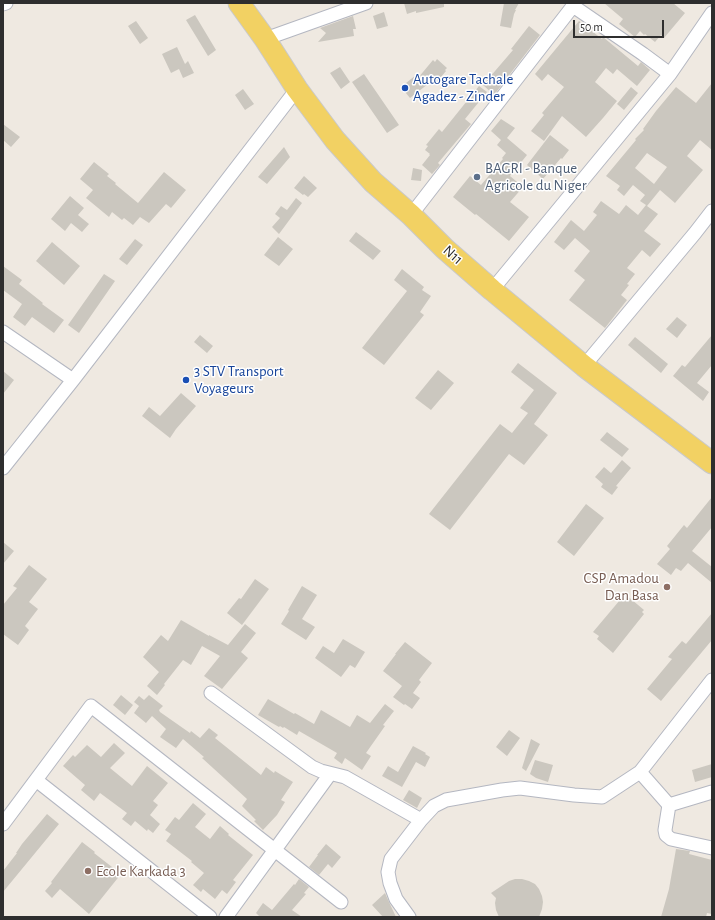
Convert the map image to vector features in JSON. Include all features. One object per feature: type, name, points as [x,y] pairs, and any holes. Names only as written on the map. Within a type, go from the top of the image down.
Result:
[{"type":"main road","name":"N11","points":[[239,3],[335,140],[373,182],[492,290],[584,366],[712,463]]},
{"type":"street","points":[[265,39],[366,3]]},
{"type":"street","points":[[708,3],[712,5]]},
{"type":"street","points":[[411,215],[570,5],[670,74]]},
{"type":"street","points":[[492,290],[670,74],[712,13]]},
{"type":"street","points":[[3,468],[298,89]]},
{"type":"street","points":[[584,366],[712,211]]},
{"type":"street","points":[[3,332],[73,380]]},
{"type":"street","points":[[409,917],[396,899],[390,883],[388,872],[391,859],[421,820],[434,806],[446,800],[520,788],[602,797],[640,772],[712,680]]},
{"type":"street","points":[[211,693],[312,767],[330,774],[345,777],[421,820]]},
{"type":"street","points":[[3,824],[91,706],[341,902]]},
{"type":"street","points":[[640,772],[669,805]]},
{"type":"street","points":[[226,917],[330,774]]},
{"type":"street","points":[[36,780],[210,917]]},
{"type":"street","points":[[669,805],[712,792]]},
{"type":"street","points":[[669,805],[665,830],[666,835],[671,839],[712,848]]},
{"type":"building","points":[[404,3],[444,3],[444,7],[416,13],[416,11],[407,14]]},
{"type":"building","points":[[504,3],[519,3],[515,10],[511,28],[500,26]]},
{"type":"building","points":[[604,3],[673,3],[685,13],[664,38],[661,35],[655,42],[640,31],[635,37],[619,24],[623,19]]},
{"type":"building","points":[[384,12],[388,26],[377,29],[373,16]]},
{"type":"building","points":[[195,15],[216,50],[208,56],[186,20]]},
{"type":"building","points":[[353,16],[356,29],[353,29],[354,36],[318,42],[326,33],[320,28]]},
{"type":"building","points":[[136,21],[148,38],[140,44],[128,26]]},
{"type":"building","points":[[579,21],[602,39],[603,37],[638,66],[641,62],[650,70],[637,86],[617,69],[613,74],[606,68],[595,82],[617,101],[603,118],[586,137],[562,116],[544,141],[531,131],[544,115],[542,113],[564,87],[548,74],[542,81],[535,74]]},
{"type":"building","points":[[529,26],[540,35],[494,95],[483,85],[513,50],[511,49]]},
{"type":"building","points":[[177,47],[185,64],[188,61],[194,73],[183,78],[179,69],[171,73],[162,54]]},
{"type":"building","points":[[437,59],[447,68],[445,70],[446,71],[436,83],[435,82],[432,85],[430,83],[428,84],[410,98],[401,87],[416,75],[418,78],[433,60],[435,62]]},
{"type":"building","points":[[340,67],[350,82],[341,89],[330,73]]},
{"type":"building","points":[[364,74],[399,125],[387,133],[352,82]]},
{"type":"building","points":[[712,83],[712,150],[700,140],[687,156],[703,170],[675,203],[660,190],[647,206],[658,214],[644,231],[661,244],[650,257],[642,250],[627,268],[635,274],[621,295],[627,300],[605,328],[569,300],[585,280],[574,271],[590,251],[575,238],[564,250],[554,242],[571,220],[584,231],[597,215],[593,212],[601,201],[619,214],[626,205],[638,215],[646,205],[640,201],[645,195],[633,185],[624,196],[617,190],[620,186],[606,176],[636,140],[635,139],[644,130],[643,129],[656,111],[676,87],[696,103]],"holes":[[[647,153],[667,167],[654,184],[635,168]]]},
{"type":"building","points":[[479,86],[487,92],[465,119],[471,124],[438,163],[440,165],[432,174],[422,165],[430,155],[425,150],[428,146],[426,145],[439,129],[442,132]]},
{"type":"building","points":[[631,87],[638,93],[624,110],[617,104]]},
{"type":"building","points":[[243,89],[254,104],[245,110],[235,95]]},
{"type":"building","points":[[501,119],[515,128],[507,138],[527,155],[510,176],[523,187],[510,202],[529,217],[509,241],[453,197],[470,176],[481,185],[503,159],[502,158],[506,153],[497,145],[501,140],[491,131]]},
{"type":"building","points":[[3,124],[20,137],[11,147],[3,140]]},
{"type":"building","points":[[550,135],[569,150],[543,179],[527,165]]},
{"type":"building","points":[[284,147],[290,157],[267,184],[258,177]]},
{"type":"building","points":[[94,162],[109,174],[107,176],[116,183],[115,184],[138,203],[164,172],[186,190],[171,208],[166,204],[149,223],[140,217],[133,225],[124,218],[122,220],[112,212],[109,217],[86,198],[93,190],[80,179]]},
{"type":"building","points":[[413,168],[422,170],[421,181],[411,180]]},
{"type":"building","points":[[304,176],[317,188],[308,197],[294,188]]},
{"type":"building","points":[[70,196],[84,208],[78,215],[89,224],[82,232],[71,223],[65,231],[51,219]]},
{"type":"building","points":[[296,198],[302,203],[279,234],[272,227],[280,218],[275,214],[281,206],[287,210]]},
{"type":"building","points":[[356,232],[381,251],[373,260],[349,241]]},
{"type":"building","points":[[278,237],[293,249],[279,266],[264,255]]},
{"type":"building","points":[[135,239],[143,245],[127,265],[119,259]]},
{"type":"building","points":[[52,242],[80,266],[64,285],[36,261]]},
{"type":"building","points":[[3,266],[22,280],[19,284],[43,303],[42,304],[64,320],[54,333],[32,317],[25,326],[13,317],[22,304],[3,290]]},
{"type":"building","points":[[402,269],[424,287],[422,290],[431,296],[420,312],[424,315],[384,365],[362,348],[407,291],[394,280]]},
{"type":"building","points":[[104,274],[115,281],[79,333],[68,325]]},
{"type":"building","points":[[677,317],[687,325],[677,338],[666,329]]},
{"type":"building","points":[[200,335],[213,346],[207,353],[194,342]]},
{"type":"building","points":[[712,335],[712,365],[697,383],[709,392],[703,401],[673,376],[682,365],[685,367]]},
{"type":"building","points":[[635,337],[668,364],[661,373],[628,345]]},
{"type":"building","points":[[518,363],[557,393],[534,424],[548,435],[524,465],[509,454],[450,530],[429,514],[500,424],[512,433],[528,413],[520,408],[534,390],[511,372]]},
{"type":"building","points":[[438,370],[454,383],[431,410],[415,398]]},
{"type":"building","points":[[3,371],[14,380],[3,394]]},
{"type":"building","points":[[181,393],[196,406],[170,438],[142,416],[149,407],[160,416]]},
{"type":"building","points":[[607,432],[629,449],[622,457],[600,440]]},
{"type":"building","points":[[622,460],[631,468],[616,486],[618,487],[612,495],[601,487],[603,484],[595,477],[604,467],[611,473]]},
{"type":"building","points":[[712,497],[712,527],[692,551],[712,567],[712,583],[688,563],[681,571],[676,568],[671,575],[657,564],[670,549],[667,546],[684,525],[687,528]]},
{"type":"building","points":[[586,504],[604,518],[574,556],[557,542]]},
{"type":"building","points":[[3,542],[14,551],[3,564]]},
{"type":"building","points":[[29,565],[47,579],[29,602],[38,609],[25,626],[29,630],[18,645],[3,634],[3,605],[17,588],[13,586]]},
{"type":"building","points":[[255,579],[269,589],[242,625],[227,613],[239,598],[241,599]]},
{"type":"building","points":[[302,586],[317,595],[302,619],[315,627],[306,640],[281,624]]},
{"type":"building","points":[[625,594],[644,610],[642,612],[644,614],[613,653],[597,639],[599,636],[593,632]]},
{"type":"building","points":[[712,613],[712,640],[661,701],[647,689],[672,659],[668,657],[682,641],[686,644]]},
{"type":"building","points":[[181,620],[228,645],[245,624],[256,633],[241,652],[248,658],[222,689],[204,676],[220,656],[202,646],[191,665],[183,660],[157,695],[147,686],[159,672],[143,657],[161,635],[168,641]]},
{"type":"building","points":[[343,639],[365,652],[355,668],[350,665],[341,677],[315,658],[323,646],[334,653]]},
{"type":"building","points":[[405,642],[432,663],[419,680],[421,682],[413,693],[420,698],[412,709],[393,697],[402,686],[383,671]]},
{"type":"building","points":[[121,695],[133,705],[125,715],[113,705]]},
{"type":"building","points":[[149,695],[163,706],[159,710],[160,712],[190,733],[191,731],[200,738],[209,728],[218,735],[215,738],[261,775],[266,767],[274,773],[275,771],[293,782],[281,800],[285,802],[277,815],[263,830],[254,821],[256,820],[242,806],[247,799],[202,758],[204,757],[183,739],[176,748],[160,737],[166,729],[152,716],[146,723],[134,713],[139,706],[134,702],[139,696],[144,700]]},
{"type":"building","points":[[268,699],[314,724],[321,710],[350,727],[357,715],[370,723],[385,704],[394,711],[383,725],[385,726],[366,753],[371,756],[362,770],[345,758],[342,764],[334,758],[337,753],[299,731],[297,735],[258,715]]},
{"type":"building","points":[[509,730],[520,738],[507,756],[496,747]]},
{"type":"building","points":[[531,739],[540,744],[526,771],[522,768]]},
{"type":"building","points":[[114,743],[125,753],[110,768],[132,786],[147,766],[168,783],[153,801],[158,805],[150,815],[160,824],[153,833],[148,829],[147,831],[135,821],[131,826],[122,819],[127,813],[100,793],[94,801],[81,790],[85,785],[63,766],[73,755],[75,757],[87,745],[101,757]]},
{"type":"building","points":[[413,746],[430,757],[425,767],[416,762],[402,787],[382,776],[388,766],[398,772]]},
{"type":"building","points":[[535,760],[553,765],[548,782],[536,778],[530,774]]},
{"type":"building","points":[[712,764],[712,777],[695,782],[692,770]]},
{"type":"building","points":[[409,790],[422,798],[417,808],[403,800]]},
{"type":"building","points":[[193,803],[206,814],[195,827],[210,839],[220,826],[229,834],[228,835],[253,855],[233,880],[236,882],[227,894],[222,890],[215,899],[203,889],[201,892],[193,885],[204,873],[191,862],[192,861],[166,841],[171,834],[165,830],[175,817],[179,820]]},
{"type":"building","points":[[47,814],[59,824],[3,892],[3,871],[22,844]]},
{"type":"building","points":[[82,842],[121,874],[89,914],[60,889],[52,898],[45,891]]},
{"type":"building","points":[[326,844],[341,857],[332,868],[328,864],[319,875],[309,867]]},
{"type":"building","points":[[676,849],[690,851],[689,854],[712,860],[712,914],[707,913],[706,917],[661,917],[669,889]]},
{"type":"building","points":[[299,879],[309,887],[304,893],[306,894],[292,910],[302,917],[260,917],[256,913],[263,903],[272,910]]},
{"type":"building","points":[[515,879],[529,881],[535,884],[539,889],[543,902],[539,917],[499,917],[496,910],[496,898],[491,893],[509,881]]},
{"type":"building","points":[[385,893],[396,917],[383,917],[372,905]]},
{"type":"place","name":"Autogare Tachale Agadez - Zinder","points":[[405,88]]},
{"type":"place","name":"BAGRI - Banque Agricole du Niger","points":[[477,177]]},
{"type":"place","name":"3 STV Transport Voyageurs","points":[[186,380]]},
{"type":"place","name":"CSP Amadou Dan Basa","points":[[667,587]]},
{"type":"place","name":"Ecole Karkada 3","points":[[88,871]]}]
